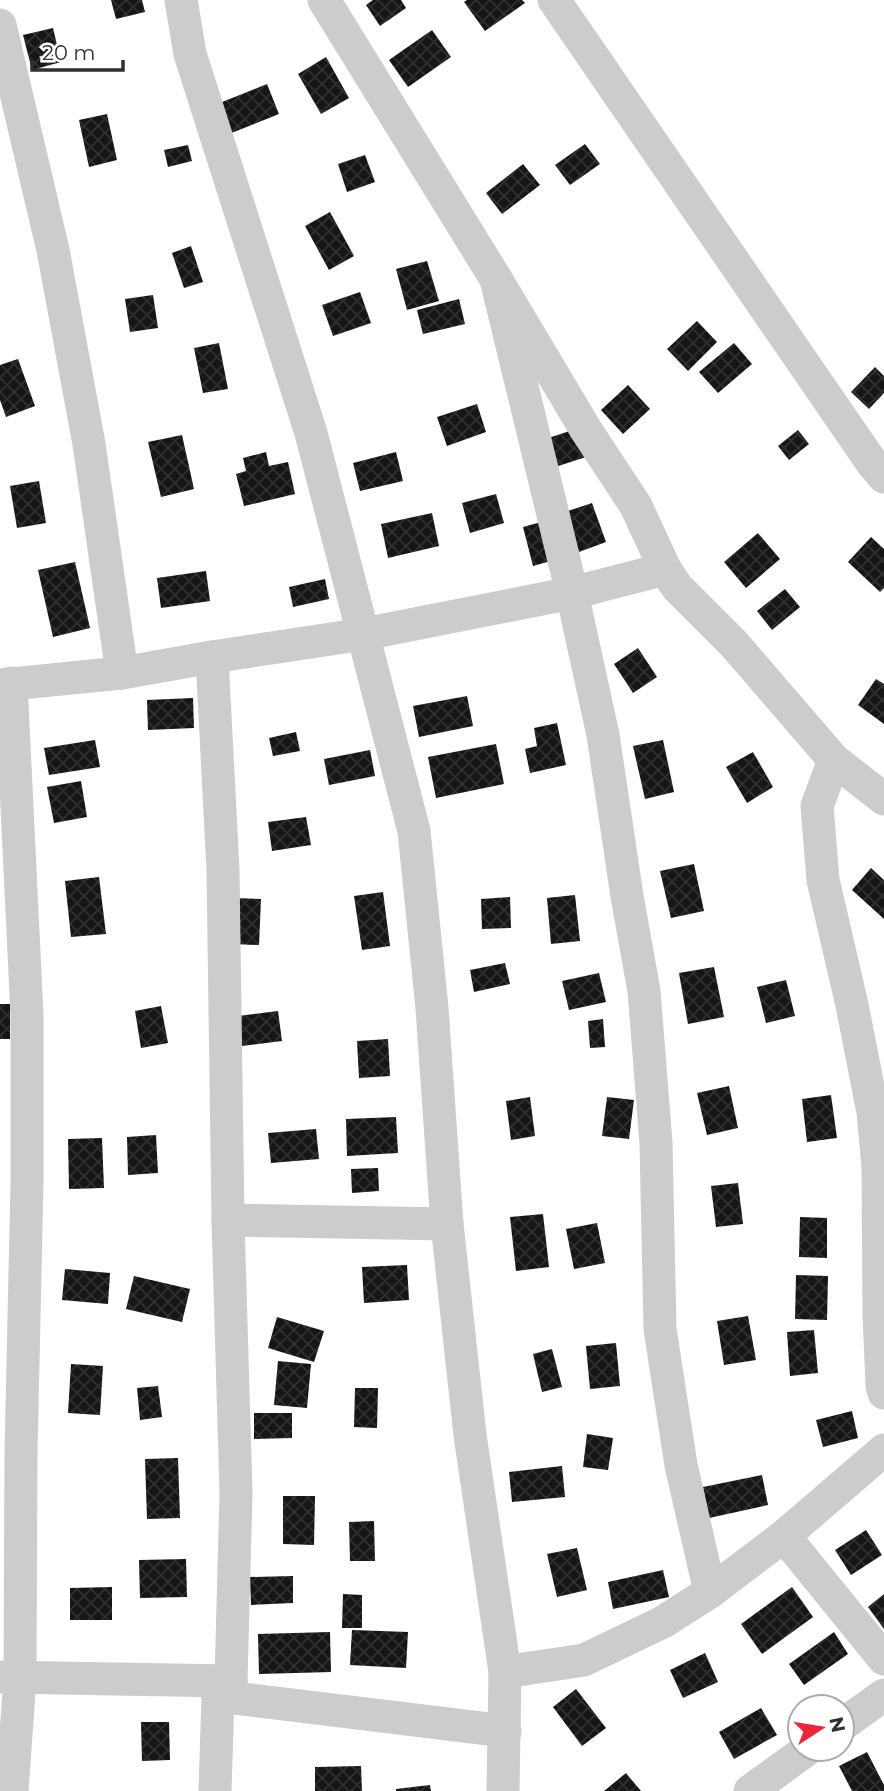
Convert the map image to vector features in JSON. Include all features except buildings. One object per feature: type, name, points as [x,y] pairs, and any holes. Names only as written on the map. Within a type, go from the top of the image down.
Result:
[{"type":"street","points":[[181,0],[190,54],[311,433],[414,831],[432,1008],[447,1224],[470,1435],[505,1672],[503,1791]]},
{"type":"street","points":[[324,0],[586,430],[636,506],[665,569],[677,587],[734,644],[834,760],[884,799]]},
{"type":"street","points":[[554,0],[833,407],[884,477]]},
{"type":"street","points":[[0,24],[53,250],[89,444],[122,673]]},
{"type":"street","points":[[496,279],[572,593],[603,736],[644,990],[656,1143],[660,1329],[681,1465],[710,1592]]},
{"type":"street","points":[[12,1791],[10,1677],[21,1439],[14,1182],[27,1015],[5,684],[122,673],[364,634],[572,593],[665,569]]},
{"type":"street","points":[[212,657],[223,870],[228,1220],[236,1493],[215,1791]]},
{"type":"street","points":[[834,760],[817,806],[823,880],[873,1112],[878,1167],[878,1313],[884,1393]]},
{"type":"street","points":[[228,1220],[447,1224]]},
{"type":"street","points":[[505,1672],[584,1660],[663,1622],[710,1592],[784,1536],[884,1450]]},
{"type":"street","points":[[784,1536],[884,1659]]},
{"type":"street","points":[[10,1677],[224,1689],[505,1731]]},
{"type":"street","points":[[856,1715],[884,1695]]},
{"type":"street","points":[[750,1791],[789,1763]]}]
